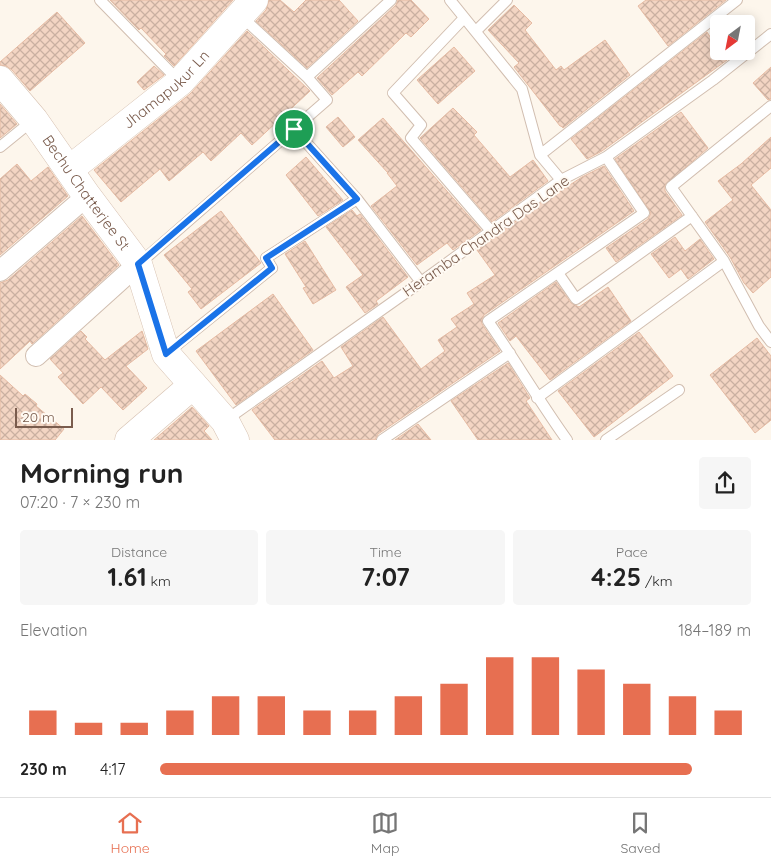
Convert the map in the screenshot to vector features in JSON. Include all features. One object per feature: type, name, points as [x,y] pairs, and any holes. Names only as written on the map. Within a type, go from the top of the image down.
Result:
[{"type":"street","name":"Jhamapukur Ln","points":[[70,169],[180,82],[247,8]]},
{"type":"street","name":"Bechu Chatterjee St","points":[[0,80],[34,120],[70,169],[87,196],[138,264],[166,354],[230,430]]},
{"type":"street","points":[[0,271],[87,196]]},
{"type":"street","points":[[36,356],[138,264]]},
{"type":"street","points":[[129,440],[193,385]]},
{"type":"lane","points":[[100,0],[180,82]]},
{"type":"lane","points":[[308,77],[391,0]]},
{"type":"lane","points":[[450,0],[522,89],[540,155],[560,180]]},
{"type":"lane","points":[[476,32],[506,0]]},
{"type":"lane","points":[[540,155],[737,0]]},
{"type":"lane","points":[[138,264],[327,100],[247,8]]},
{"type":"lane","points":[[464,18],[393,93],[421,125],[412,138],[491,231]]},
{"type":"lane","name":"Heramba Chandra Das Lane","points":[[230,430],[421,282],[560,180],[606,158],[713,80],[771,34]]},
{"type":"lane","points":[[771,106],[671,187],[724,261],[759,326],[771,342]]},
{"type":"lane","points":[[0,147],[34,120]]},
{"type":"lane","points":[[294,129],[357,199],[421,282]]},
{"type":"lane","points":[[567,440],[537,398],[488,321],[644,213],[606,158]]},
{"type":"lane","points":[[166,354],[272,268],[266,258],[357,199]]},
{"type":"lane","points":[[558,273],[576,299],[692,216]]},
{"type":"lane","points":[[537,398],[724,261]]},
{"type":"lane","points":[[382,440],[510,353]]},
{"type":"lane","points":[[606,440],[679,390]]},
{"type":"building","points":[[110,0],[233,0],[174,66],[164,56],[166,54],[141,28],[139,30]]},
{"type":"building","points":[[269,0],[280,0],[294,12],[306,0],[339,0],[358,21],[307,68],[256,21],[266,10]]},
{"type":"building","points":[[398,0],[411,0],[429,19],[411,37],[406,33],[362,76],[358,72],[332,95],[317,78],[396,5]]},
{"type":"building","points":[[646,0],[726,0],[668,46],[638,6]]},
{"type":"building","points":[[514,5],[532,23],[525,30],[556,70],[561,66],[564,70],[605,40],[630,75],[563,128],[514,67],[519,63],[488,30]]},
{"type":"building","points":[[57,12],[85,43],[30,91],[12,70],[0,65],[0,62]]},
{"type":"building","points":[[247,31],[310,91],[252,145],[241,133],[211,161],[203,152],[169,181],[160,169],[121,202],[94,170],[190,94]]},
{"type":"building","points":[[707,32],[710,37],[710,60],[727,60],[602,151],[587,159],[571,139]]},
{"type":"building","points":[[454,47],[475,71],[438,104],[417,80]]},
{"type":"building","points":[[154,66],[164,75],[144,90],[137,82]]},
{"type":"building","points":[[771,67],[771,99],[768,100],[753,83]]},
{"type":"building","points":[[0,104],[17,124],[0,138]]},
{"type":"building","points":[[453,108],[477,132],[474,135],[510,177],[533,160],[548,181],[492,222],[420,138]]},
{"type":"building","points":[[681,112],[708,148],[665,185],[665,191],[682,215],[616,262],[606,248],[648,219],[651,213],[615,159]]},
{"type":"building","points":[[338,117],[355,137],[343,147],[326,127]]},
{"type":"building","points":[[383,118],[481,230],[453,250],[447,243],[417,265],[371,206],[397,186],[388,173],[358,140]]},
{"type":"building","points":[[771,137],[771,168],[751,185],[771,210],[771,277],[753,293],[744,283],[730,257],[705,222],[733,200],[718,181],[741,164]]},
{"type":"building","points":[[306,157],[343,200],[318,216],[286,175]]},
{"type":"building","points":[[17,164],[31,181],[48,167],[68,196],[0,255],[0,179]]},
{"type":"building","points":[[604,166],[634,211],[484,315],[482,324],[500,351],[378,434],[375,440],[275,440],[252,410],[322,361],[334,378],[353,366],[341,347],[383,317],[421,369],[445,351],[438,340],[457,327],[451,319],[474,304],[467,293],[495,275],[477,250],[558,190],[559,192]]},
{"type":"building","points":[[352,210],[357,216],[360,214],[408,277],[376,301],[378,304],[365,313],[346,287],[363,275],[326,227]]},
{"type":"building","points":[[221,211],[261,263],[201,309],[188,292],[192,289],[164,255]]},
{"type":"building","points":[[82,216],[119,265],[32,344],[30,341],[0,369],[0,283],[8,280]]},
{"type":"building","points":[[675,237],[685,251],[700,239],[714,259],[688,279],[681,269],[669,278],[651,254]]},
{"type":"building","points":[[305,241],[336,290],[313,304],[303,288],[306,287],[285,254]]},
{"type":"building","points":[[556,282],[571,303],[579,307],[608,287],[631,321],[550,380],[516,336],[510,341],[498,323]]},
{"type":"building","points":[[273,294],[313,350],[236,405],[196,351]]},
{"type":"building","points":[[81,331],[87,337],[85,339],[105,360],[142,331],[148,349],[126,366],[147,388],[123,410],[101,387],[83,404],[58,377],[63,373],[50,359]]},
{"type":"building","points":[[639,332],[673,376],[594,437],[558,391]]},
{"type":"building","points":[[757,338],[771,356],[771,420],[755,433],[710,375]]},
{"type":"building","points":[[508,363],[530,398],[526,401],[552,440],[478,440],[451,401]]},
{"type":"building","points":[[0,375],[23,396],[25,394],[37,404],[36,406],[64,429],[55,440],[0,440]]},
{"type":"building","points":[[192,407],[209,426],[204,431],[212,440],[154,440]]},
{"type":"building","points":[[418,424],[431,440],[395,440]]},
{"type":"route","points":[[294,129],[357,199],[266,258],[272,268],[166,354],[138,264],[294,129]]}]
